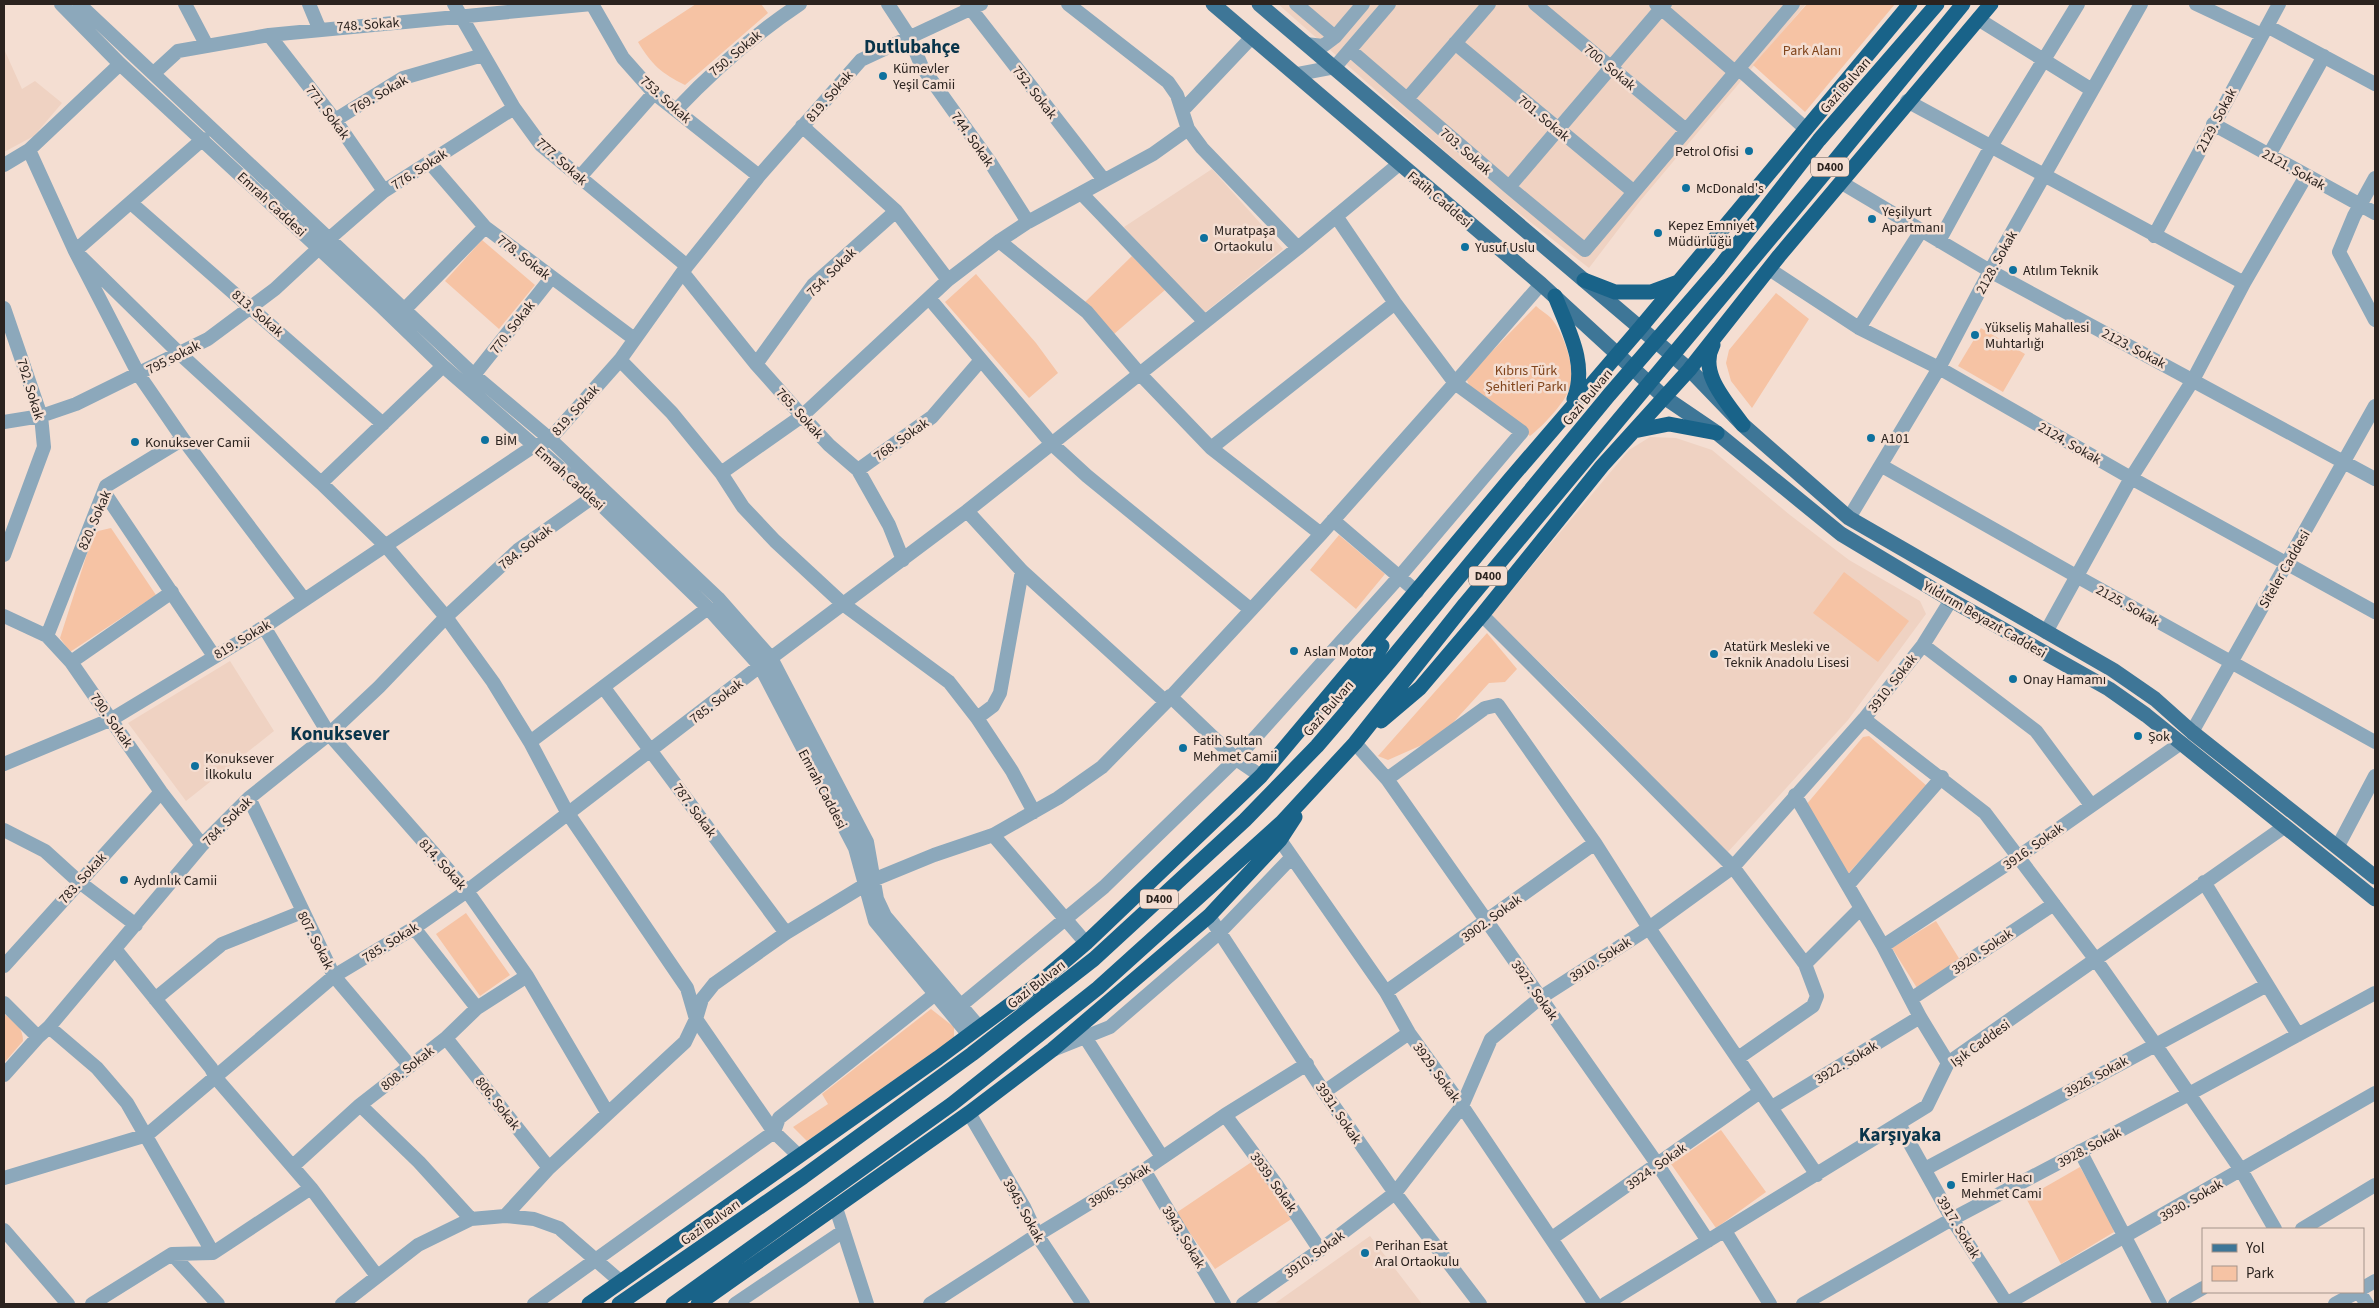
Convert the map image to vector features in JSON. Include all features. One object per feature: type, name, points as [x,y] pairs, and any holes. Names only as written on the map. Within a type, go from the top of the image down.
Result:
[{"type":"highway","points":[[589,1304],[1039,983],[1086,943],[1261,776],[1616,354],[1679,282],[1910,4]]},
{"type":"highway","name":"Gazi Bulvarı","points":[[619,1304],[803,1178],[972,1054],[1094,959],[1245,820],[1317,746],[1609,395],[1719,268],[1819,140],[1937,4]]},
{"type":"highway","name":"D400","points":[[673,1304],[952,1104],[1098,988],[1282,822],[1356,744],[1465,604],[1963,4]]},
{"type":"highway","points":[[1356,744],[1420,688],[1632,431],[1691,371],[1723,326],[1769,269],[1991,4]]},
{"type":"highway","points":[[1584,280],[1615,292],[1650,292],[1679,282]]},
{"type":"highway","points":[[1555,296],[1580,362],[1580,386],[1572,406]]},
{"type":"highway","points":[[1723,326],[1708,355],[1707,364],[1715,385],[1743,424]]},
{"type":"highway","points":[[1632,431],[1669,424],[1717,433]]},
{"type":"highway","points":[[1317,746],[1416,592]]},
{"type":"highway","points":[[698,1304],[969,1113],[1052,1050],[1208,916],[1280,840],[1316,785]]},
{"type":"main road","name":"Fatih Caddesi","points":[[1213,4],[1298,74],[1399,164],[1555,296],[1664,398]]},
{"type":"main road","points":[[1258,4],[1335,67],[1691,371]]},
{"type":"main road","name":"Yıldırım Beyazıt Caddesi","points":[[1691,371],[1743,424],[1850,518],[2114,670],[2155,699],[2192,732],[2375,877]]},
{"type":"main road","name":"Yıldırım Beyazıt Caddesi","points":[[1664,398],[1717,433],[1840,534],[1951,600],[2109,688],[2181,743],[2375,899]]},
{"type":"street","name":"Emrah Caddesi","points":[[61,4],[120,64],[319,248],[443,366],[593,497],[765,662]]},
{"type":"street","name":"Emrah Caddesi","points":[[79,4],[474,375],[550,439],[718,598],[765,662],[855,848],[868,883],[885,916],[960,1006],[974,1031]]},
{"type":"street","points":[[185,4],[207,46]]},
{"type":"street","points":[[310,4],[319,28]]},
{"type":"street","name":"777. Sokak","points":[[454,4],[514,108],[541,145],[685,269]]},
{"type":"street","name":"748. Sokak","points":[[154,73],[178,51],[269,35],[319,28],[592,4]]},
{"type":"street","name":"753. Sokak","points":[[592,4],[623,58],[654,92],[760,176]]},
{"type":"street","name":"750. Sokak","points":[[676,110],[705,79],[759,33],[800,4]]},
{"type":"street","name":"744. Sokak","points":[[888,4],[908,36],[922,67],[990,162],[1028,222]]},
{"type":"street","points":[[1068,4],[1168,82],[1177,95],[1188,129],[1202,148],[1298,248]]},
{"type":"street","points":[[1296,4],[1334,37]]},
{"type":"street","points":[[1306,44],[1323,46],[1334,37],[1363,4]]},
{"type":"street","points":[[1298,74],[1335,67],[1389,4]]},
{"type":"street","points":[[1407,100],[1489,4]]},
{"type":"street","name":"700. Sokak","points":[[1535,4],[1686,130]]},
{"type":"street","points":[[1939,241],[1990,148],[2042,60],[2078,4]]},
{"type":"street","name":"2128. Sokak","points":[[1850,518],[1939,368],[1990,271],[2141,4]]},
{"type":"street","points":[[2196,4],[2265,30],[2324,56],[2375,84]]},
{"type":"street","name":"2129. Sokak","points":[[2154,236],[2279,4]]},
{"type":"street","points":[[1509,187],[1661,5],[1806,129]]},
{"type":"street","name":"819. Sokak","points":[[4,764],[112,719],[264,627],[304,598],[386,546],[534,446],[550,439],[620,360],[633,338],[685,269],[760,176],[861,60],[972,6]]},
{"type":"street","name":"752. Sokak","points":[[972,6],[1104,180]]},
{"type":"street","points":[[1634,192],[1737,70],[1786,6]]},
{"type":"street","points":[[1978,20],[2092,90]]},
{"type":"street","name":"771. Sokak","points":[[269,35],[335,120],[384,191]]},
{"type":"street","points":[[1183,110],[1252,36]]},
{"type":"street","name":"701. Sokak","points":[[1455,43],[1634,192]]},
{"type":"street","name":"703. Sokak","points":[[1350,50],[1585,250],[1634,192]]},
{"type":"street","name":"769. Sokak","points":[[335,120],[403,78],[483,55]]},
{"type":"street","points":[[2269,155],[2324,56]]},
{"type":"street","points":[[4,165],[29,150],[120,64]]},
{"type":"street","points":[[579,178],[654,92]]},
{"type":"street","points":[[1908,102],[1990,148],[2044,174],[2154,236],[2244,283]]},
{"type":"street","name":"776. Sokak","points":[[330,238],[384,191],[514,108]]},
{"type":"street","name":"2121. Sokak","points":[[2213,124],[2375,213]]},
{"type":"street","points":[[802,126],[896,211],[948,280]]},
{"type":"street","points":[[721,473],[802,416],[948,280],[999,241],[1028,222],[1153,154],[1188,129]]},
{"type":"street","points":[[75,251],[202,139]]},
{"type":"street","points":[[29,150],[75,251],[139,374],[183,439],[304,598]]},
{"type":"street","name":"778. Sokak","points":[[429,162],[485,227],[633,338]]},
{"type":"street","name":"785. Sokak","points":[[4,1178],[147,1135],[170,1113],[216,1078],[334,976],[414,928],[467,891],[567,812],[903,560],[1298,248],[1399,164]]},
{"type":"street","points":[[2046,632],[2132,478],[2193,380],[2244,283],[2306,176]]},
{"type":"street","points":[[2375,178],[2360,204],[2339,252],[2375,320]]},
{"type":"street","name":"2123. Sokak","points":[[1842,183],[1990,271],[2375,479]]},
{"type":"street","points":[[1081,193],[1204,321]]},
{"type":"street","name":"813. Sokak","points":[[131,203],[252,307],[383,424]]},
{"type":"street","name":"754. Sokak","points":[[756,364],[813,285],[896,211]]},
{"type":"street","points":[[960,1006],[1066,920],[1111,880],[1236,759],[1400,576],[1522,432],[1455,384],[1395,303],[1336,216]]},
{"type":"street","points":[[405,309],[485,227]]},
{"type":"street","points":[[1859,328],[1922,230]]},
{"type":"street","points":[[999,241],[1087,312],[1139,373],[1211,448],[1320,534]]},
{"type":"street","name":"795 sokak","points":[[4,422],[41,416],[76,404],[208,339],[252,307],[319,248]]},
{"type":"street","points":[[75,251],[179,353],[321,483],[386,546],[446,617],[493,682],[530,742],[567,812],[687,988],[696,1019],[774,1132],[798,1155]]},
{"type":"street","name":"765. Sokak","points":[[685,269],[756,364],[802,416],[858,470],[889,525],[903,560]]},
{"type":"street","name":"2124. Sokak","points":[[1769,269],[1859,328],[1939,368],[2132,478],[2375,612]]},
{"type":"street","name":"770. Sokak","points":[[474,375],[551,278]]},
{"type":"street","points":[[505,1216],[549,1168],[684,1042],[696,1019],[702,999],[714,984],[786,933],[868,883],[934,855],[993,835],[1058,798],[1102,767],[1168,699],[1333,520],[1455,384],[1541,284]]},
{"type":"street","points":[[929,298],[1052,444],[1087,476],[1250,609]]},
{"type":"street","points":[[1211,448],[1395,303]]},
{"type":"street","name":"792. Sokak","points":[[4,308],[7,327],[41,416],[44,448],[10,522],[4,555]]},
{"type":"street","points":[[620,360],[672,413],[721,473],[743,507],[775,541],[843,604],[949,682],[977,718],[1012,771],[1034,812]]},
{"type":"street","name":"768. Sokak","points":[[858,470],[932,418],[981,360]]},
{"type":"street","points":[[321,483],[443,366]]},
{"type":"street","name":"Siteler Caddesi","points":[[2192,732],[2346,462],[2375,406]]},
{"type":"street","name":"820. Sokak","points":[[47,636],[106,486],[183,439]]},
{"type":"street","name":"2125. Sokak","points":[[1882,466],[2375,742]]},
{"type":"street","points":[[104,492],[214,656]]},
{"type":"street","name":"784. Sokak","points":[[4,1075],[49,1027],[202,846],[249,798],[329,734],[379,687],[446,617],[518,550],[593,497]]},
{"type":"street","points":[[966,511],[1022,571],[1236,759],[1261,776]]},
{"type":"street","points":[[1333,520],[1400,576],[1416,592]]},
{"type":"street","points":[[977,718],[993,706],[1000,693],[1022,571]]},
{"type":"street","points":[[71,662],[172,592]]},
{"type":"street","name":"3910. Sokak","points":[[1243,1304],[1320,1250],[1395,1193],[1462,1106],[1491,1039],[1540,998],[1649,928],[1733,868],[1795,795],[1864,719],[1923,645],[1951,600]]},
{"type":"street","points":[[530,742],[708,608]]},
{"type":"street","points":[[1482,615],[1733,868],[1805,964],[1817,996],[1813,1006],[1738,1058]]},
{"type":"street","name":"790. Sokak","points":[[4,616],[47,636],[71,662],[161,792],[202,846]]},
{"type":"street","name":"814. Sokak","points":[[264,627],[329,734],[467,891],[527,976],[607,1112]]},
{"type":"street","points":[[1923,645],[2036,731],[2091,805]]},
{"type":"street","name":"787. Sokak","points":[[604,688],[786,933]]},
{"type":"street","points":[[1387,779],[1485,708],[1498,705],[1595,843],[1649,928],[1817,1175]]},
{"type":"street","points":[[1864,719],[1942,777],[1985,813],[2096,960],[2155,1044],[2241,1170],[2274,1228]]},
{"type":"street","name":"3916. Sokak","points":[[1884,946],[2018,857],[2181,743]]},
{"type":"street","name":"3927. Sokak","points":[[1356,744],[1387,779],[1658,1165],[1708,1241]]},
{"type":"street","points":[[2338,846],[2375,776]]},
{"type":"street","points":[[1848,885],[1942,777]]},
{"type":"street","name":"783. Sokak","points":[[4,966],[78,881],[161,792]]},
{"type":"street","points":[[1795,795],[1860,909],[1884,946],[1920,1017],[1948,1063]]},
{"type":"street","name":"807. Sokak","points":[[249,798],[334,976],[409,1065]]},
{"type":"street","name":"Işık Caddesi","points":[[1610,1303],[1927,1106],[1948,1063],[2284,827]]},
{"type":"street","points":[[4,830],[45,851],[78,881],[136,925]]},
{"type":"street","points":[[993,835],[1086,943]]},
{"type":"street","name":"3929. Sokak","points":[[1280,840],[1386,992],[1409,1033],[1462,1106],[1595,1304]]},
{"type":"street","name":"3902. Sokak","points":[[1386,992],[1595,843]]},
{"type":"street","points":[[1052,1050],[1110,1027],[1219,933],[1292,857]]},
{"type":"street","points":[[2204,882],[2298,1035]]},
{"type":"street","name":"Emrah Caddesi","points":[[868,883],[874,921],[934,995],[974,1031]]},
{"type":"street","name":"3920. Sokak","points":[[1911,999],[2054,904]]},
{"type":"street","points":[[1805,964],[1860,909]]},
{"type":"street","points":[[154,999],[222,944],[302,912]]},
{"type":"street","name":"3931. Sokak","points":[[1208,916],[1324,1092],[1395,1193],[1480,1304]]},
{"type":"street","points":[[414,928],[477,1008]]},
{"type":"street","points":[[115,949],[211,1068],[216,1078],[311,1188],[377,1276]]},
{"type":"street","name":"808. Sokak","points":[[293,1166],[360,1105],[446,1038],[477,1008],[527,976]]},
{"type":"street","name":"3926. Sokak","points":[[1925,1168],[2267,985]]},
{"type":"street","name":"3928. Sokak","points":[[1803,1304],[1952,1218],[2080,1152],[2375,993]]},
{"type":"street","points":[[534,1304],[774,1132],[779,1118],[934,995]]},
{"type":"street","points":[[4,1003],[38,1037]]},
{"type":"street","name":"3922. Sokak","points":[[1772,1107],[1920,1017]]},
{"type":"street","points":[[49,1027],[97,1068],[128,1103],[213,1253]]},
{"type":"street","points":[[1324,1092],[1409,1033]]},
{"type":"street","name":"806. Sokak","points":[[446,1038],[549,1168]]},
{"type":"street","points":[[1084,1038],[1162,1156]]},
{"type":"street","name":"3906. Sokak","points":[[930,1304],[1037,1235],[1144,1170],[1162,1156],[1306,1064]]},
{"type":"street","name":"3924. Sokak","points":[[1552,1238],[1760,1092]]},
{"type":"street","name":"3930. Sokak","points":[[2006,1304],[2126,1238],[2375,1093]]},
{"type":"street","points":[[360,1105],[472,1219]]},
{"type":"street","name":"3945. Sokak","points":[[969,1113],[1024,1207],[1037,1235],[1080,1303]]},
{"type":"street","name":"3939. Sokak","points":[[1225,1115],[1276,1184],[1320,1250]]},
{"type":"street","name":"3917. Sokak","points":[[1899,1124],[1952,1218],[2006,1304]]},
{"type":"street","points":[[2080,1152],[2160,1304]]},
{"type":"street","name":"3943. Sokak","points":[[1144,1170],[1224,1304]]},
{"type":"street","points":[[2306,1228],[2323,1224],[2375,1185]]},
{"type":"street","points":[[92,1304],[172,1254],[213,1253],[311,1188]]},
{"type":"street","points":[[836,1208],[842,1232],[867,1304]]},
{"type":"street","points":[[342,1304],[418,1245],[472,1219],[505,1216],[534,1219],[559,1228],[597,1259],[620,1282]]},
{"type":"street","points":[[4,1230],[68,1304]]},
{"type":"street","points":[[1725,1231],[1770,1304]]},
{"type":"street","points":[[741,1303],[842,1232]]},
{"type":"street","points":[[172,1254],[218,1304]]},
{"type":"street","points":[[2364,1287],[2375,1281]]},
{"type":"street","points":[[2175,1304],[2202,1289]]},
{"type":"street","points":[[2335,1304],[2356,1293]]},
{"type":"street","points":[[2359,1293],[2367,1304]]},
{"type":"shaded area","points":[[1278,4],[1806,4],[1640,201],[1589,268],[1482,184]]},
{"type":"shaded area","points":[[4,49],[22,89],[35,81],[62,103],[34,136],[4,152]]},
{"type":"shaded area","name":"Muratpaşa Ortaokulu","points":[[1212,169],[1283,249],[1203,314],[1124,227]]},
{"type":"shaded area","name":"Atatürk Mesleki ve Teknik Anadolu Lisesi","points":[[1650,437],[1676,438],[1712,450],[1790,515],[1849,560],[1920,601],[1926,614],[1848,720],[1727,853],[1570,692],[1491,615],[1629,450]]},
{"type":"shaded area","name":"Konuksever İlkokulu","points":[[230,661],[274,731],[186,801],[128,723]]},
{"type":"shaded area","name":"Perihan Esat Aral Ortaokulu","points":[[1370,1236],[1422,1304],[1274,1304]]},
{"type":"green space","points":[[696,4],[761,4],[768,13],[685,85],[658,68],[638,42]]},
{"type":"green space","name":"Park Alanı","points":[[1807,4],[1895,4],[1805,112],[1753,65]]},
{"type":"green space","points":[[482,240],[535,285],[499,329],[445,281]]},
{"type":"green space","points":[[1132,256],[1165,290],[1114,334],[1084,303]]},
{"type":"green space","points":[[976,274],[1036,343],[1058,373],[1029,398],[945,302]]},
{"type":"green space","points":[[1776,293],[1809,319],[1752,408],[1731,381],[1726,363],[1729,350]]},
{"type":"green space","name":"Kıbrıs Türk Şehitleri Parkı","points":[[1536,306],[1551,318],[1560,332],[1570,359],[1572,377],[1569,390],[1560,405],[1530,436],[1472,392],[1466,378]]},
{"type":"green space","points":[[1981,328],[2025,354],[2003,392],[1958,366]]},
{"type":"green space","points":[[111,528],[156,595],[70,652],[60,638],[94,532]]},
{"type":"green space","points":[[1339,535],[1385,574],[1356,609],[1310,570]]},
{"type":"green space","points":[[1844,572],[1909,621],[1878,662],[1813,613]]},
{"type":"green space","points":[[1487,633],[1517,669],[1505,682],[1489,683],[1440,737],[1388,760],[1378,756]]},
{"type":"green space","points":[[1869,736],[1927,786],[1847,875],[1806,805],[1863,737]]},
{"type":"green space","points":[[466,913],[510,975],[480,996],[436,934]]},
{"type":"green space","points":[[1936,921],[1960,960],[1917,988],[1892,948]]},
{"type":"green space","points":[[931,1009],[954,1027],[954,1042],[807,1141],[793,1127],[828,1104],[822,1094]]},
{"type":"green space","points":[[4,1014],[20,1028],[23,1041],[4,1063]]},
{"type":"green space","points":[[1721,1130],[1766,1192],[1716,1228],[1671,1164]]},
{"type":"green space","points":[[1253,1161],[1293,1218],[1215,1269],[1176,1213]]},
{"type":"green space","points":[[2080,1167],[2111,1221],[2114,1232],[2061,1264],[2026,1198]]},
{"type":"place","name":"Kümevler Yeşil Camii","points":[[883,76]]},
{"type":"place","name":"Petrol Ofisi","points":[[1749,151]]},
{"type":"place","name":"McDonald's","points":[[1686,188]]},
{"type":"place","name":"Yeşilyurt Apartmanı","points":[[1872,219]]},
{"type":"place","name":"Kepez Emniyet Müdürlüğü","points":[[1658,233]]},
{"type":"place","name":"Muratpaşa Ortaokulu","points":[[1204,238]]},
{"type":"place","name":"Yusuf Uslu","points":[[1465,247]]},
{"type":"place","name":"Atılım Teknik","points":[[2013,270]]},
{"type":"place","name":"Yükseliş Mahallesi Muhtarlığı","points":[[1975,335]]},
{"type":"place","name":"A101","points":[[1871,438]]},
{"type":"place","name":"BİM","points":[[485,440]]},
{"type":"place","name":"Konuksever Camii","points":[[135,442]]},
{"type":"place","name":"Aslan Motor","points":[[1294,651]]},
{"type":"place","name":"Atatürk Mesleki ve Teknik Anadolu Lisesi","points":[[1714,654]]},
{"type":"place","name":"Onay Hamamı","points":[[2013,679]]},
{"type":"place","name":"Şok","points":[[2138,736]]},
{"type":"place","name":"Fatih Sultan Mehmet Camii","points":[[1183,748]]},
{"type":"place","name":"Konuksever İlkokulu","points":[[195,766]]},
{"type":"place","name":"Aydınlık Camii","points":[[124,880]]},
{"type":"place","name":"Emirler Hacı Mehmet Cami","points":[[1951,1185]]},
{"type":"place","name":"Perihan Esat Aral Ortaokulu","points":[[1365,1253]]},
{"type":"district","name":"Dutlubahçe","points":[[912,46]]},
{"type":"district","name":"Konuksever","points":[[340,733]]},
{"type":"district","name":"Karşıyaka","points":[[1900,1134]]}]
